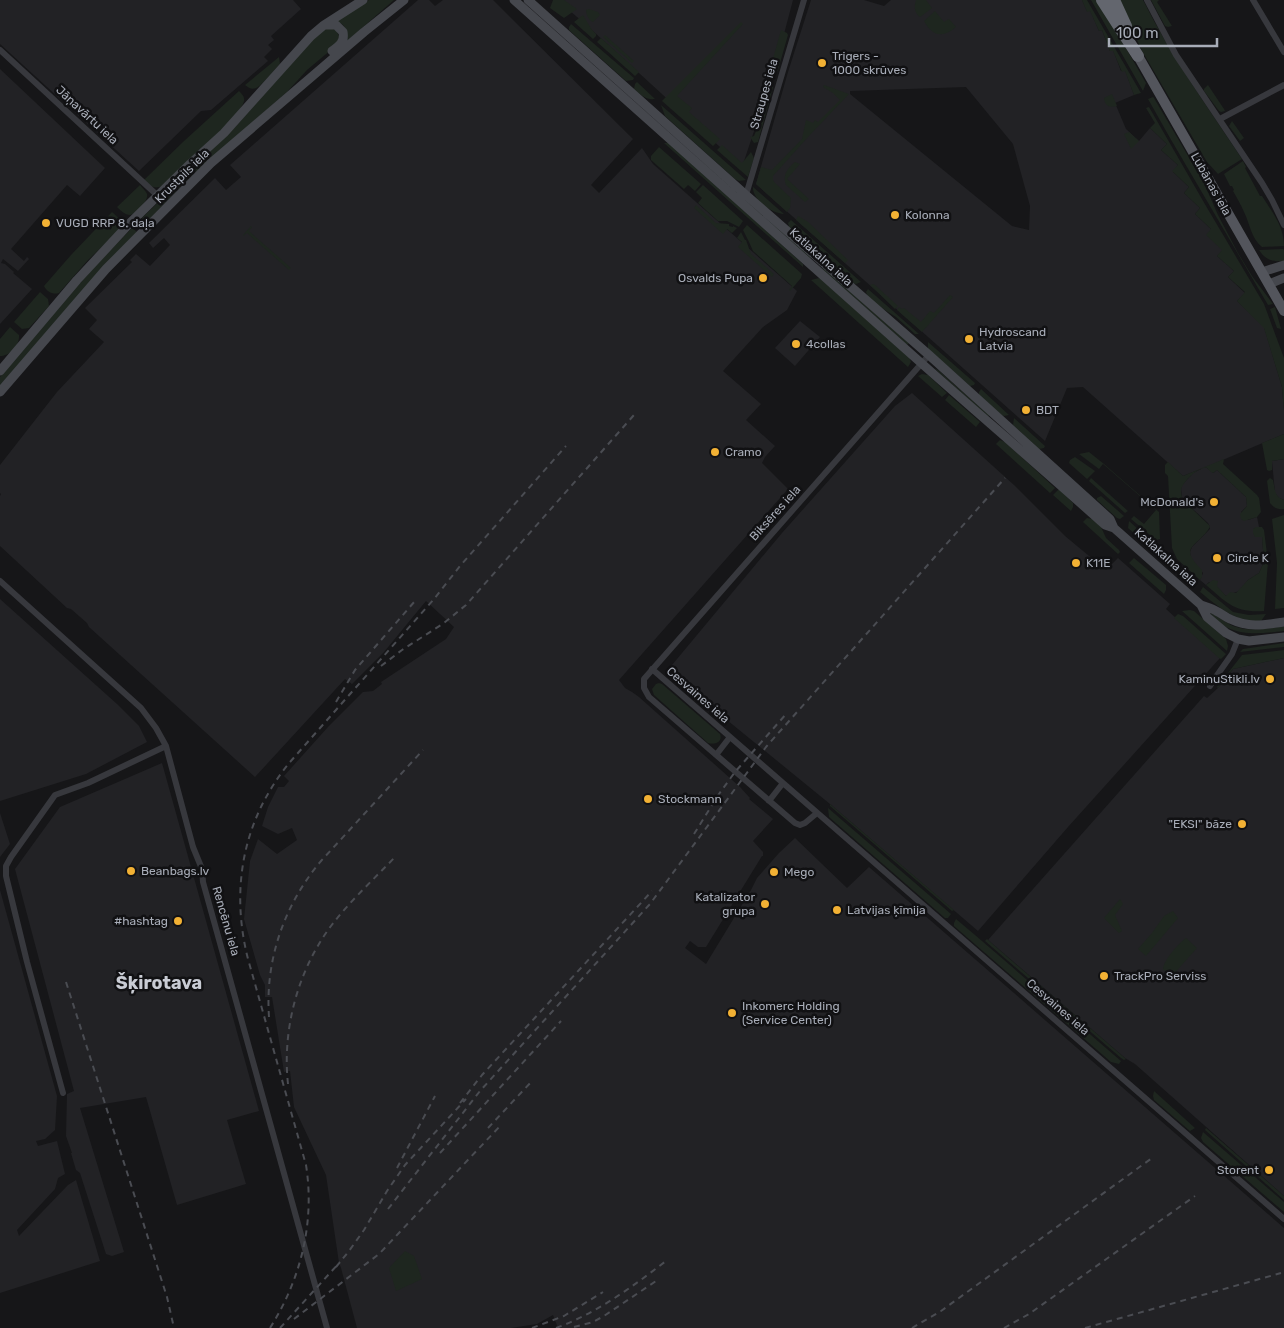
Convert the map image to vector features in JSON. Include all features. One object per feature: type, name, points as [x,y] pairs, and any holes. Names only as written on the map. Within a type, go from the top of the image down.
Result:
[{"type":"highway","name":"Lubānas iela","points":[[1102,0],[1138,56]]},
{"type":"highway","name":"Lubānas iela","points":[[1114,0],[1138,56]]},
{"type":"main road","name":"Lubānas iela","points":[[1138,56],[1284,311]]},
{"type":"street","name":"Krustpils iela","points":[[0,371],[77,280],[130,223],[224,133],[311,36],[362,0]]},
{"type":"street","name":"Krustpils iela","points":[[0,392],[106,269],[211,163],[404,0]]},
{"type":"street","name":"Katlakalna iela","points":[[514,0],[922,364],[1105,525],[1114,528]]},
{"type":"street","name":"Katlakalna iela","points":[[528,0],[746,195],[929,355],[1110,520],[1114,528],[1202,605],[1214,609],[1240,624],[1259,626],[1284,622]]},
{"type":"street","name":"Straupes iela","points":[[746,195],[804,0]]},
{"type":"street","points":[[1147,0],[1176,54],[1267,192],[1284,226]]},
{"type":"street","points":[[1253,0],[1282,44],[1284,52]]},
{"type":"street","points":[[296,90],[316,65],[341,44],[343,40],[343,32],[338,27],[332,24],[324,25]]},
{"type":"street","name":"Jāņavārtu iela","points":[[0,50],[158,196]]},
{"type":"street","points":[[1220,119],[1284,85]]},
{"type":"street","points":[[693,160],[699,153]]},
{"type":"street","points":[[1262,272],[1284,265]]},
{"type":"street","points":[[1269,284],[1284,278]]},
{"type":"street","name":"Biksēres iela","points":[[716,755],[649,697],[644,688],[644,680],[929,355]]},
{"type":"street","name":"Rencēnu iela","points":[[0,581],[141,708],[156,728],[166,746],[193,847],[202,869],[203,882],[327,1328]]},
{"type":"street","name":"Katlakalna iela","points":[[1202,605],[1207,618],[1238,640]]},
{"type":"street","points":[[1210,686],[1212,680],[1227,661],[1238,640],[1284,637]]},
{"type":"street","name":"Cesvaines iela","points":[[652,669],[1284,1219]]},
{"type":"street","name":"Cesvaines iela","points":[[716,755],[730,737]]},
{"type":"street","points":[[64,1093],[27,962],[6,876],[6,866],[11,856],[55,796],[88,783],[166,746]]},
{"type":"street","points":[[716,755],[796,823],[800,825],[805,823],[817,813]]},
{"type":"street","points":[[769,801],[783,783]]},
{"type":"shaded area","points":[[0,0],[293,0],[301,9],[271,36],[274,40],[268,45],[272,49],[264,57],[268,61],[211,110],[201,111],[139,171],[0,44]]},
{"type":"shaded area","points":[[369,0],[394,0],[347,41],[343,25],[337,21]]},
{"type":"shaded area","points":[[418,0],[429,0],[435,6],[443,0],[493,0],[633,139],[591,185],[599,193],[642,148],[653,164],[797,291],[787,310],[763,327],[723,371],[761,404],[746,420],[775,446],[762,463],[788,489],[619,680],[625,688],[639,697],[773,819],[753,841],[763,852],[763,856],[706,947],[698,947],[690,941],[685,948],[706,964],[757,878],[795,838],[847,888],[869,867],[1284,1228],[1284,1328],[558,1328],[553,1315],[537,1324],[511,1328],[357,1328],[339,1263],[326,1175],[294,1107],[290,1071],[284,1072],[272,997],[265,997],[265,985],[260,975],[244,919],[250,861],[258,839],[277,854],[297,840],[292,828],[278,834],[262,826],[268,807],[278,787],[284,787],[289,781],[284,776],[328,727],[363,692],[373,691],[382,684],[381,682],[446,639],[454,627],[426,601],[384,652],[352,684],[345,679],[255,777],[0,546],[0,465],[57,392],[104,342],[89,329],[97,320],[85,308],[132,262],[130,260],[136,254],[150,266],[170,245],[164,238],[153,248],[149,243],[215,178],[226,190],[241,177],[230,165]]},
{"type":"shaded area","points":[[553,0],[564,0],[577,9],[564,18],[550,8]]},
{"type":"shaded area","points":[[557,0],[793,0],[775,68],[742,167],[583,22]]},
{"type":"shaded area","points":[[811,0],[864,0],[884,6],[891,0],[1082,0],[1087,11],[1090,10],[1099,31],[1102,30],[1110,51],[1113,50],[1121,71],[1125,70],[1134,95],[1115,103],[1126,129],[1139,141],[1150,128],[1167,144],[1161,150],[1178,165],[1173,172],[1189,187],[1184,193],[1200,208],[1195,214],[1211,229],[1223,250],[1217,256],[1234,271],[1228,277],[1245,293],[1237,301],[1264,327],[1282,387],[1284,434],[1204,468],[1213,473],[1217,470],[1246,497],[1247,506],[1241,512],[1248,520],[1257,517],[1259,527],[1256,527],[1262,537],[1264,562],[1259,573],[1248,580],[1239,591],[1226,596],[1216,586],[1209,582],[1206,585],[1200,580],[1203,573],[1191,559],[1190,552],[1192,547],[1210,527],[1185,502],[1182,498],[1181,489],[1182,485],[1193,473],[1203,468],[1183,476],[1083,387],[1067,388],[1045,441],[756,184]],"holes":[[[966,87],[1013,144],[1030,206],[1029,230],[1012,226],[850,94],[850,91]]]},
{"type":"shaded area","points":[[916,0],[926,0],[932,8],[920,17],[915,9]]},
{"type":"shaded area","points":[[1082,0],[1087,0],[1141,93],[1134,95],[1125,71],[1122,72],[1113,51],[1110,51],[1102,30],[1099,31],[1090,11],[1087,12]]},
{"type":"shaded area","points":[[1091,0],[1098,0],[1146,83],[1143,91]]},
{"type":"shaded area","points":[[1119,0],[1143,0],[1177,61],[1242,159],[1218,174],[1207,162],[1142,51]]},
{"type":"shaded area","points":[[1151,0],[1159,0],[1157,2],[1172,26],[1165,26]]},
{"type":"shaded area","points":[[586,10],[598,12],[600,15],[593,22],[589,19]]},
{"type":"shaded area","points":[[935,11],[944,22],[949,19],[956,27],[943,34],[935,33],[931,30],[924,21]]},
{"type":"shaded area","points":[[583,15],[596,34],[593,39],[574,22]]},
{"type":"shaded area","points":[[741,22],[743,24],[677,96],[692,108],[689,112],[720,139],[713,146],[662,101]]},
{"type":"shaded area","points":[[571,24],[634,78],[633,80],[626,81],[569,30]]},
{"type":"shaded area","points":[[325,29],[336,30],[339,36],[338,44],[307,70],[287,92],[189,178],[140,228],[137,225],[138,222],[236,126],[312,40]]},
{"type":"shaded area","points":[[781,30],[788,35],[778,70],[775,74],[769,73]]},
{"type":"shaded area","points":[[605,35],[634,61],[632,63],[603,37]]},
{"type":"shaded area","points":[[601,38],[639,72],[635,76],[597,42]]},
{"type":"shaded area","points":[[279,57],[280,64],[259,87],[253,89],[245,85]]},
{"type":"shaded area","points":[[0,69],[105,168],[80,196],[67,185],[11,249],[24,261],[27,257],[29,259],[18,271],[3,259],[1,263],[5,264],[32,289],[0,324]]},
{"type":"shaded area","points":[[767,81],[773,87],[758,142],[754,143],[750,137],[754,136],[756,131],[753,129]]},
{"type":"shaded area","points":[[637,82],[655,99],[646,98],[634,89]]},
{"type":"shaded area","points":[[824,85],[849,94],[773,176],[775,183],[791,198],[790,208],[787,212],[756,184],[761,167],[772,170],[802,139],[806,120],[813,123],[815,120],[818,122],[840,100],[823,87]]},
{"type":"shaded area","points":[[1208,85],[1225,111],[1219,111],[1204,91]]},
{"type":"shaded area","points":[[239,91],[244,100],[240,109],[221,131],[194,157],[162,186],[154,187],[144,180],[184,141]]},
{"type":"shaded area","points":[[1112,94],[1117,106],[1112,107],[1106,105],[1104,98]]},
{"type":"shaded area","points":[[1153,97],[1204,183],[1238,253],[1273,304],[1268,305],[1170,138],[1148,99]]},
{"type":"shaded area","points":[[661,105],[746,180],[739,181],[735,179],[665,116]]},
{"type":"shaded area","points":[[1149,107],[1264,304],[1284,358],[1284,410],[1282,387],[1264,328],[1237,301],[1245,292],[1228,277],[1234,271],[1217,256],[1222,250],[1206,235],[1211,229],[1195,214],[1200,208],[1184,193],[1189,187],[1172,171],[1178,165],[1161,150],[1167,144],[1150,128],[1155,123],[1146,108]]},
{"type":"shaded area","points":[[1232,121],[1244,138],[1240,141],[1229,126]]},
{"type":"shaded area","points":[[1129,132],[1139,141],[1131,149],[1124,134]]},
{"type":"shaded area","points":[[664,143],[669,143],[803,264],[803,267]]},
{"type":"shaded area","points":[[722,145],[742,163],[751,152],[754,158],[748,177],[717,150]]},
{"type":"shaded area","points":[[659,147],[701,184],[695,191],[688,185],[684,189],[651,160],[651,156]]},
{"type":"shaded area","points":[[703,160],[812,257],[810,259],[701,162]]},
{"type":"shaded area","points":[[1243,161],[1260,196],[1262,196],[1277,220],[1282,232],[1284,246],[1262,247],[1253,235],[1234,190],[1224,174]]},
{"type":"shaded area","points":[[795,162],[800,164],[787,179],[809,199],[805,202],[786,185],[785,181],[786,172]]},
{"type":"shaded area","points":[[140,185],[147,194],[146,200],[133,214],[124,213],[117,207]]},
{"type":"shaded area","points":[[703,185],[743,221],[739,227],[727,221],[718,221],[698,203],[702,198],[696,192]]},
{"type":"shaded area","points":[[753,187],[784,214],[769,209],[759,201]]},
{"type":"shaded area","points":[[696,205],[716,223],[729,224],[729,226],[737,228],[732,233],[727,229],[723,234],[694,208]]},
{"type":"shaded area","points":[[112,212],[121,220],[122,228],[88,260],[59,293],[55,294],[48,291],[44,286]]},
{"type":"shaded area","points":[[798,216],[808,222],[848,260],[845,263],[796,220]]},
{"type":"shaded area","points":[[791,220],[861,282],[853,283],[789,227],[788,223]]},
{"type":"shaded area","points":[[747,225],[802,274],[790,291],[792,286],[753,251],[743,230]]},
{"type":"shaded area","points":[[251,226],[249,231],[291,268],[289,270],[247,233],[243,236]]},
{"type":"shaded area","points":[[132,228],[137,232],[113,256],[0,386],[0,377],[94,267]]},
{"type":"shaded area","points":[[741,232],[751,254],[774,274],[772,277],[738,247],[742,242],[737,238]]},
{"type":"shaded area","points":[[1283,249],[1284,261],[1273,261],[1259,250]]},
{"type":"shaded area","points":[[823,267],[909,343],[907,345],[822,269]]},
{"type":"shaded area","points":[[819,278],[909,357],[911,362],[908,367],[811,280]]},
{"type":"shaded area","points":[[873,284],[898,306],[895,309],[870,285]]},
{"type":"shaded area","points":[[868,289],[919,334],[915,334],[896,317],[877,305],[868,297],[866,292]]},
{"type":"shaded area","points":[[40,292],[48,299],[49,306],[29,328],[22,329],[14,322]]},
{"type":"shaded area","points":[[950,295],[953,297],[922,332],[897,310],[899,307],[904,308],[921,322],[930,311],[934,313]]},
{"type":"shaded area","points":[[1275,307],[1281,329],[1277,328],[1270,309]]},
{"type":"shaded area","name":"4collas","points":[[800,321],[820,337],[795,366],[775,348]]},
{"type":"shaded area","points":[[10,327],[19,335],[18,342],[11,352],[0,356],[0,339]]},
{"type":"shaded area","points":[[928,342],[975,383],[974,385],[970,386],[928,349]]},
{"type":"shaded area","points":[[934,368],[989,415],[988,417]]},
{"type":"shaded area","points":[[922,374],[928,375],[947,393],[942,397],[918,376]]},
{"type":"shaded area","points":[[981,389],[1009,415],[1001,415],[979,396]]},
{"type":"shaded area","points":[[912,393],[1014,485],[1065,536],[1106,570],[1118,558],[1170,604],[1166,609],[1220,658],[1068,827],[978,931],[830,804],[667,671],[782,533],[895,406]]},
{"type":"shaded area","points":[[949,395],[980,422],[976,427],[945,400]]},
{"type":"shaded area","points":[[1014,418],[1045,446],[1044,448],[1039,449],[1013,425]]},
{"type":"shaded area","points":[[1284,434],[1284,459],[1272,461],[1272,470],[1269,471],[1267,470],[1262,443]]},
{"type":"shaded area","points":[[1000,440],[1005,442],[1055,488],[1050,493],[996,444]]},
{"type":"shaded area","points":[[1089,452],[1104,464],[1159,512],[1160,539],[1156,540],[1131,519],[1134,516],[1144,524],[1156,510],[1103,464],[1099,469],[1079,454]]},
{"type":"shaded area","points":[[1075,457],[1095,471],[1087,479],[1069,463]]},
{"type":"shaded area","points":[[1224,459],[1223,464],[1257,495],[1261,512],[1257,517],[1244,521],[1241,519],[1240,514],[1247,506],[1246,497],[1217,470],[1213,473],[1204,468],[1195,472],[1187,480],[1182,488],[1182,498],[1210,527],[1190,551],[1191,556],[1202,570],[1200,580],[1177,559],[1172,548],[1168,476],[1165,473],[1165,465],[1168,462],[1183,476]]},
{"type":"shaded area","points":[[1284,459],[1284,500],[1275,493],[1272,461]]},
{"type":"shaded area","points":[[1091,478],[1128,511],[1125,513],[1089,481]]},
{"type":"shaded area","points":[[1270,478],[1273,480],[1278,497],[1284,500],[1284,509],[1276,508],[1270,503],[1267,481]]},
{"type":"shaded area","points":[[1059,489],[1073,503],[1071,511],[1053,495]]},
{"type":"shaded area","points":[[1101,496],[1124,516],[1120,519],[1117,518],[1097,500]]},
{"type":"shaded area","points":[[1284,515],[1284,608],[1275,609],[1277,563],[1272,519]]},
{"type":"shaded area","points":[[1087,518],[1092,519],[1101,527],[1106,538],[1119,550],[1118,554],[1083,522]]},
{"type":"shaded area","points":[[1129,521],[1158,547],[1155,550],[1128,528]]},
{"type":"shaded area","points":[[1262,527],[1264,530],[1268,562],[1264,611],[1246,610],[1232,606],[1206,585],[1213,580],[1218,581],[1217,586],[1226,596],[1230,592],[1236,593],[1248,580],[1259,573],[1264,562],[1262,537],[1255,537],[1253,533],[1253,529]]},
{"type":"shaded area","points":[[1134,558],[1166,585],[1164,594],[1129,563]]},
{"type":"shaded area","points":[[1180,567],[1197,582],[1193,584],[1186,579],[1177,568]]},
{"type":"shaded area","points":[[1203,587],[1233,612],[1249,615],[1266,614],[1261,621],[1252,621],[1228,613],[1200,592]]},
{"type":"shaded area","points":[[0,599],[117,704],[139,726],[147,742],[86,774],[0,801]]},
{"type":"shaded area","points":[[1182,611],[1194,611],[1226,639],[1227,651]]},
{"type":"shaded area","points":[[1209,612],[1239,628],[1258,629],[1284,626],[1284,631],[1253,633],[1234,630],[1225,626]]},
{"type":"shaded area","points":[[1178,614],[1183,616],[1226,654],[1221,659],[1219,658],[1174,618]]},
{"type":"shaded area","points":[[1284,643],[1284,647],[1240,652],[1243,649]]},
{"type":"shaded area","points":[[1284,650],[1284,658],[1233,669],[1217,687],[1242,655]]},
{"type":"shaded area","points":[[1284,658],[1284,1196],[1135,1064],[1125,1058],[988,940],[1204,696],[1207,698],[1218,688],[1233,669]]},
{"type":"shaded area","points":[[659,683],[720,734],[719,741],[711,744],[708,743],[654,695],[652,689]]},
{"type":"shaded area","points":[[162,763],[259,1111],[227,1120],[246,1184],[177,1205],[146,1097],[80,1108],[124,1252],[112,1256],[106,1254],[66,1136],[67,1094],[74,1091],[15,869],[60,807]]},
{"type":"shaded area","points":[[830,804],[954,910],[952,911],[830,806]]},
{"type":"shaded area","points":[[828,808],[951,914],[948,918],[945,918],[829,817]]},
{"type":"shaded area","points":[[0,813],[10,844],[0,857]]},
{"type":"shaded area","points":[[0,890],[57,1096],[55,1130],[45,1139],[36,1141],[38,1146],[57,1141],[65,1174],[58,1178],[55,1189],[17,1230],[19,1236],[68,1185],[76,1180],[100,1261],[0,1293]]},
{"type":"shaded area","points":[[1120,899],[1123,904],[1115,915],[1122,931],[1119,933],[1104,918]]},
{"type":"shaded area","points":[[1173,911],[1178,918],[1146,956],[1138,949],[1164,916]]},
{"type":"shaded area","points":[[956,919],[1121,1061],[1119,1064],[1111,1062],[954,926]]},
{"type":"shaded area","points":[[1186,938],[1197,948],[1171,977],[1163,969],[1164,965],[1172,952]]},
{"type":"shaded area","points":[[987,939],[1126,1059],[1121,1058],[985,941]]},
{"type":"shaded area","points":[[1154,1091],[1195,1128],[1190,1131],[1154,1100]]},
{"type":"shaded area","points":[[1206,1128],[1284,1196],[1284,1200],[1205,1130]]},
{"type":"shaded area","points":[[1203,1132],[1284,1202],[1284,1212],[1203,1142],[1201,1138]]},
{"type":"shaded area","points":[[405,1251],[414,1256],[422,1279],[396,1291],[389,1268]]},
{"type":"railway","points":[[381,666],[444,623],[466,605],[634,415]]},
{"type":"railway","points":[[270,1328],[290,1290],[297,1270],[303,1250],[309,1208],[306,1165],[248,959],[243,932],[240,906],[241,880],[251,831],[261,807],[274,784],[290,762],[566,446]]},
{"type":"railway","points":[[388,1209],[480,1091],[650,904],[766,747],[1005,478]]},
{"type":"railway","points":[[336,702],[355,670],[415,601]]},
{"type":"railway","points":[[694,834],[735,772],[787,713]]},
{"type":"railway","points":[[269,1017],[270,975],[274,954],[287,915],[297,896],[321,861],[423,750]]},
{"type":"railway","points":[[288,1084],[287,1063],[290,1021],[301,981],[319,943],[331,926],[354,899],[396,856]]},
{"type":"railway","points":[[460,1103],[482,1075],[652,891]]},
{"type":"railway","points":[[66,982],[167,1297],[174,1328]]},
{"type":"railway","points":[[440,1153],[561,1021]]},
{"type":"railway","points":[[488,1128],[533,1080]]},
{"type":"railway","points":[[397,1168],[435,1096]]},
{"type":"railway","points":[[336,1267],[364,1230],[405,1165],[466,1099]]},
{"type":"railway","points":[[294,1319],[379,1254],[501,1125]]},
{"type":"railway","points":[[912,1328],[941,1311],[1152,1158]]},
{"type":"railway","points":[[1004,1328],[1029,1314],[1195,1196]]},
{"type":"railway","points":[[556,1328],[600,1307],[666,1261]]},
{"type":"railway","points":[[280,1328],[340,1262]]},
{"type":"railway","points":[[1085,1328],[1281,1273]]},
{"type":"railway","points":[[574,1327],[593,1322],[604,1316],[659,1279]]},
{"type":"railway","points":[[532,1328],[564,1316],[603,1292]]},
{"type":"place","name":"Trigers - 1000 skrūves","points":[[822,63]]},
{"type":"place","name":"Kolonna","points":[[895,215]]},
{"type":"place","name":"VUGD RRP 8. daļa","points":[[46,223]]},
{"type":"place","name":"Osvalds Pupa","points":[[763,278]]},
{"type":"place","name":"Hydroscand Latvia","points":[[969,339]]},
{"type":"place","name":"4collas","points":[[796,344]]},
{"type":"place","name":"BDT","points":[[1026,410]]},
{"type":"place","name":"Cramo","points":[[715,452]]},
{"type":"place","name":"McDonald's","points":[[1214,502]]},
{"type":"place","name":"Circle K","points":[[1217,558]]},
{"type":"place","name":"K11E","points":[[1076,563]]},
{"type":"place","name":"KaminuStikli.lv","points":[[1270,679]]},
{"type":"place","name":"Stockmann","points":[[648,799]]},
{"type":"place","name":"\"EKSI\" bāze","points":[[1242,824]]},
{"type":"place","name":"Beanbags.lv","points":[[131,871]]},
{"type":"place","name":"Mego","points":[[774,872]]},
{"type":"place","name":"Katalizator grupa","points":[[765,904]]},
{"type":"place","name":"Latvijas ķīmija","points":[[837,910]]},
{"type":"place","name":"#hashtag","points":[[178,921]]},
{"type":"place","name":"TrackPro Serviss","points":[[1104,976]]},
{"type":"place","name":"Inkomerc Holding (Service Center)","points":[[732,1013]]},
{"type":"place","name":"Storent","points":[[1269,1170]]},
{"type":"district","name":"Šķirotava","points":[[159,983]]}]
